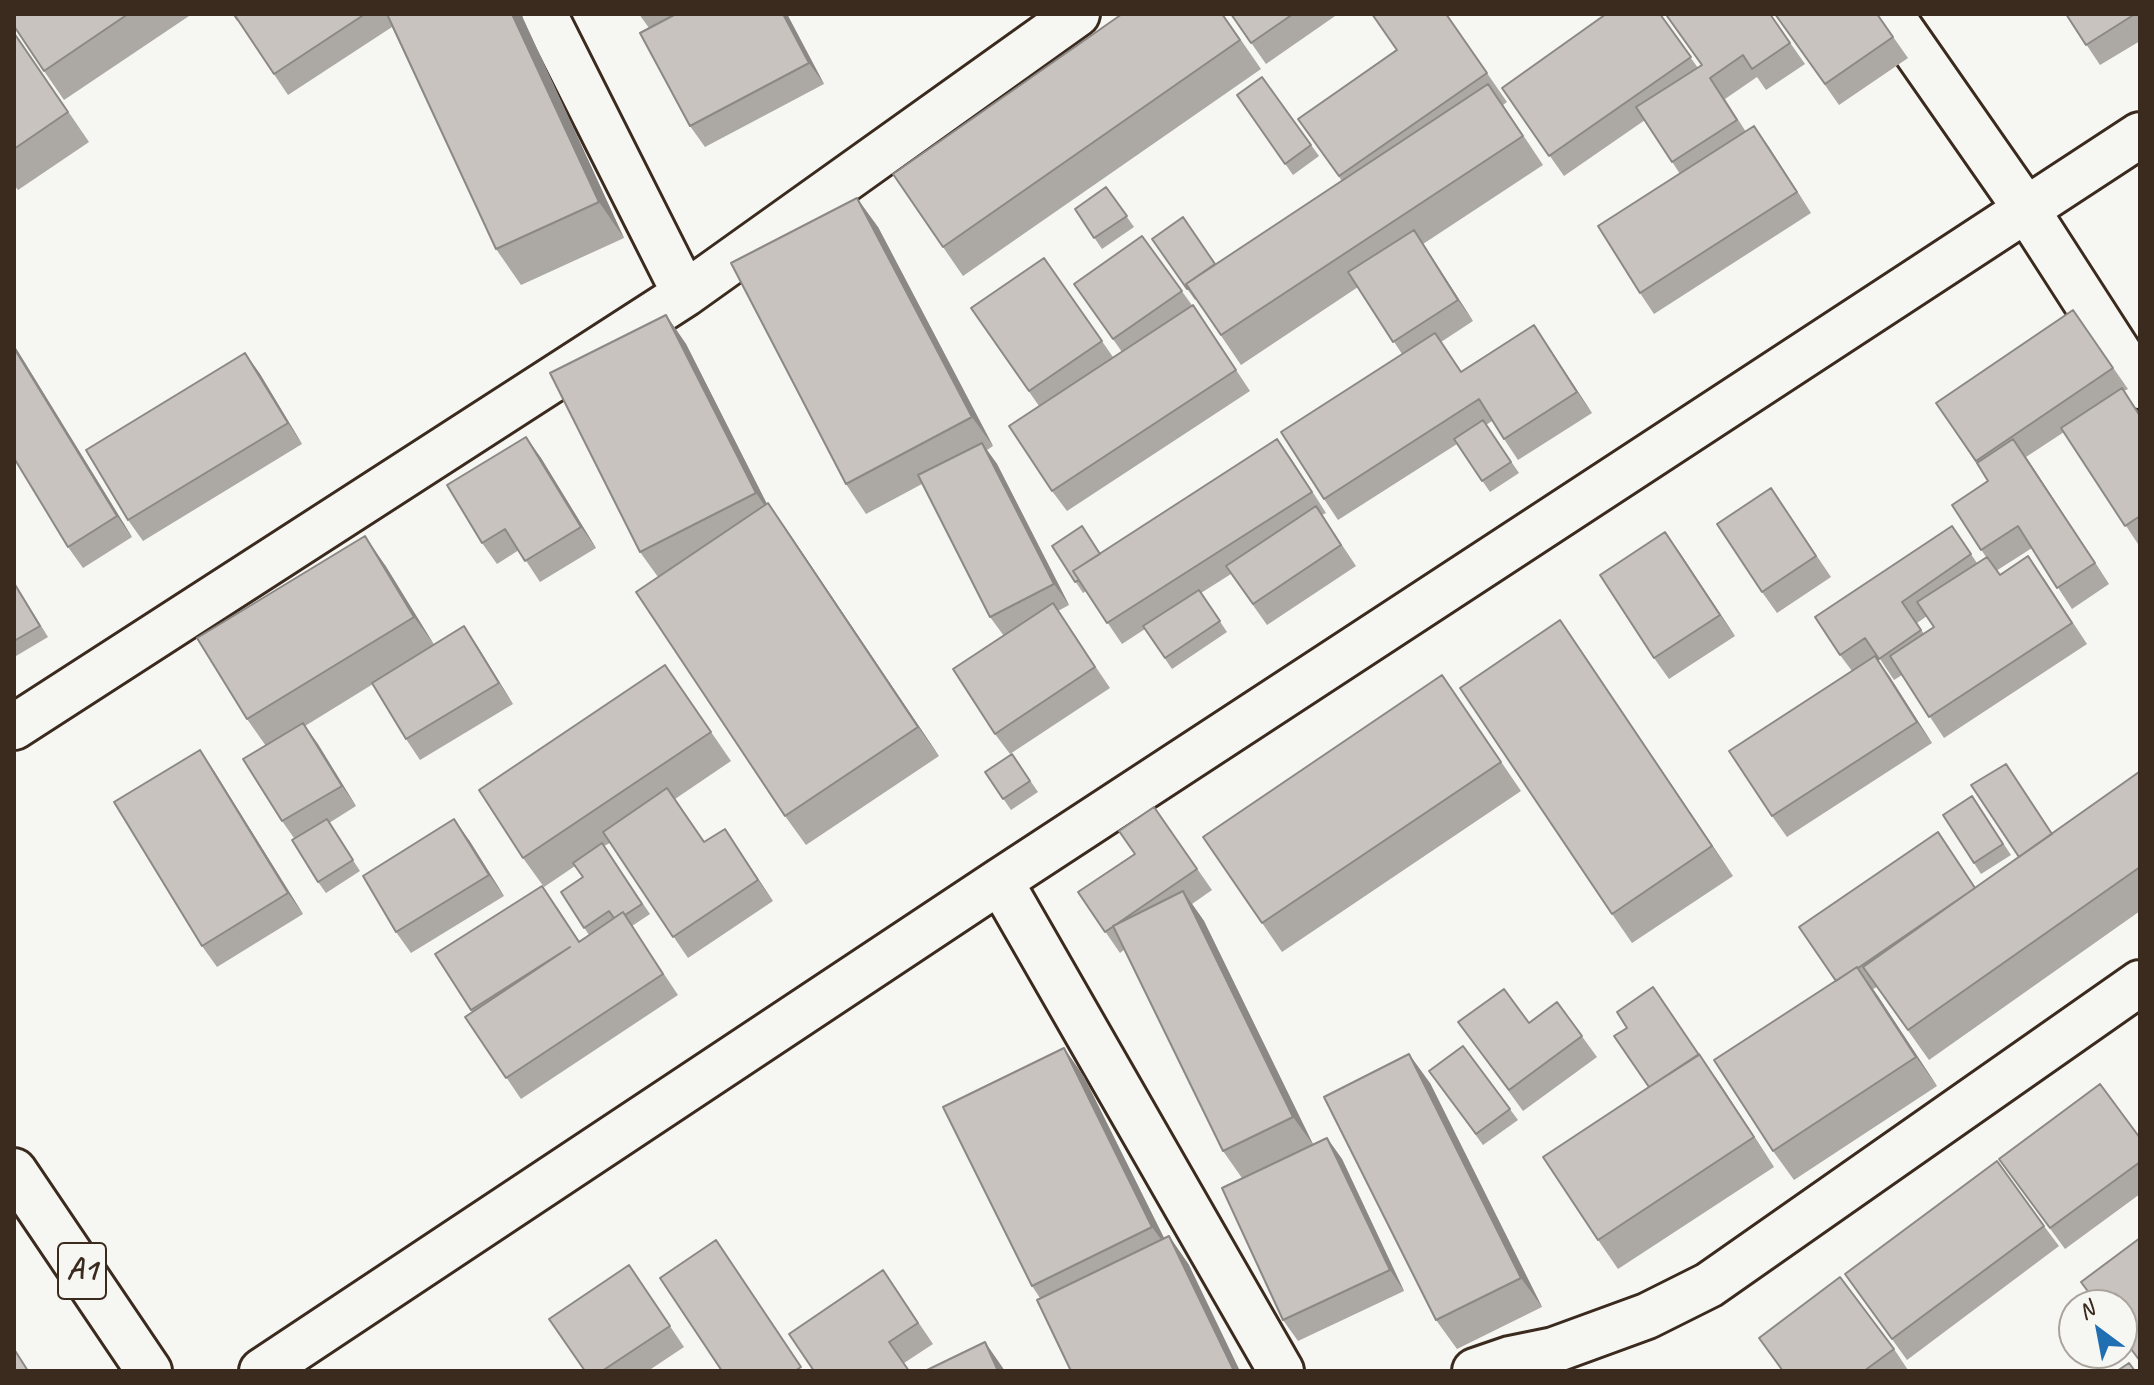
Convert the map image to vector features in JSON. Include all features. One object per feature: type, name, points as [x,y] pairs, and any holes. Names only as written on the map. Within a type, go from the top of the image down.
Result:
[{"type":"street","points":[[544,14],[685,294]]},
{"type":"street","points":[[14,727],[685,294],[1077,14]]},
{"type":"street","points":[[1890,14],[2028,212],[2140,386]]},
{"type":"street","points":[[262,1371],[1000,881],[2028,212],[2140,135]]},
{"type":"street","points":[[1000,881],[1281,1371]]},
{"type":"street","points":[[1475,1371],[1510,1359],[1554,1350],[1647,1316],[1709,1285],[2140,983]]},
{"type":"street","name":"A1","points":[[14,1171],[149,1371]]},
{"type":"building","points":[[14,14],[128,14],[44,71],[14,26]]},
{"type":"building","points":[[234,14],[365,14],[274,74]]},
{"type":"building","points":[[387,14],[512,14],[599,202],[496,249]]},
{"type":"building","points":[[676,14],[783,14],[809,63],[690,126],[640,33]]},
{"type":"building","points":[[1122,14],[1222,14],[1240,40],[943,247],[893,174]]},
{"type":"building","points":[[1231,14],[1293,14],[1251,43]]},
{"type":"building","points":[[1372,14],[1446,14],[1487,73],[1339,176],[1298,119],[1397,50]]},
{"type":"building","points":[[1606,14],[1660,14],[1691,57],[1549,156],[1502,88]]},
{"type":"building","points":[[1770,14],[1790,43],[1752,69],[1743,55],[1710,78],[1737,120],[1672,162],[1636,107],[1702,65],[1667,16]]},
{"type":"building","points":[[1775,14],[1877,14],[1893,37],[1825,84]]},
{"type":"building","points":[[2066,14],[2135,14],[2086,45]]},
{"type":"building","points":[[14,33],[68,112],[14,149]]},
{"type":"building","points":[[1262,77],[1311,145],[1285,164],[1237,95]]},
{"type":"building","points":[[1488,84],[1523,136],[1221,335],[1186,284]]},
{"type":"building","points":[[1754,126],[1797,192],[1640,293],[1598,226]]},
{"type":"building","points":[[1106,187],[1127,216],[1094,238],[1075,209]]},
{"type":"building","points":[[857,198],[972,417],[846,484],[731,263]]},
{"type":"building","points":[[1183,217],[1215,264],[1186,284],[1187,289],[1152,239]]},
{"type":"building","points":[[1414,230],[1458,300],[1393,342],[1348,272]]},
{"type":"building","points":[[1142,236],[1182,291],[1113,339],[1074,284]]},
{"type":"building","points":[[1044,258],[1102,341],[1029,391],[971,308]]},
{"type":"building","points":[[1193,305],[1236,370],[1052,491],[1009,426]]},
{"type":"building","points":[[2073,310],[2113,368],[1976,461],[1936,403]]},
{"type":"building","points":[[666,315],[756,493],[640,552],[550,373]]},
{"type":"building","points":[[1534,325],[1577,392],[1504,439],[1479,399],[1324,499],[1281,432],[1435,333],[1461,372]]},
{"type":"building","points":[[14,348],[117,516],[68,547],[14,458]]},
{"type":"building","points":[[245,353],[288,423],[128,520],[86,450]]},
{"type":"building","points":[[2122,388],[2140,416],[2140,516],[2125,526],[2061,428]]},
{"type":"building","points":[[1483,420],[1511,462],[1482,481],[1454,439]]},
{"type":"building","points":[[526,437],[581,527],[525,561],[505,529],[482,543],[447,485]]},
{"type":"building","points":[[1277,439],[1312,492],[1107,623],[1073,571]]},
{"type":"building","points":[[2013,439],[2095,563],[2057,588],[2018,526],[1981,550],[1952,505],[1988,481],[1977,463]]},
{"type":"building","points":[[982,443],[1054,584],[990,617],[918,475]]},
{"type":"building","points":[[1771,488],[1816,556],[1762,592],[1717,524]]},
{"type":"building","points":[[768,503],[918,727],[785,816],[636,592]]},
{"type":"building","points":[[1316,506],[1341,545],[1253,604],[1226,566]]},
{"type":"building","points":[[1082,526],[1100,554],[1073,571],[1079,580],[1075,582],[1052,546]]},
{"type":"building","points":[[1952,526],[1971,554],[1902,602],[1921,630],[1879,659],[1865,638],[1840,655],[1815,617]]},
{"type":"building","points":[[1665,532],[1720,615],[1654,658],[1600,575]]},
{"type":"building","points":[[365,536],[414,617],[247,719],[197,638]]},
{"type":"building","points":[[2028,556],[2072,623],[1929,717],[1890,656],[1934,627],[1917,602],[1987,557],[2000,575]]},
{"type":"building","points":[[14,583],[40,626],[14,641]]},
{"type":"building","points":[[1199,590],[1220,621],[1165,658],[1143,626]]},
{"type":"building","points":[[1053,603],[1095,667],[995,734],[953,669]]},
{"type":"building","points":[[1560,620],[1712,846],[1612,914],[1460,688]]},
{"type":"building","points":[[464,626],[499,683],[406,739],[372,683]]},
{"type":"building","points":[[1875,656],[1917,722],[1772,816],[1729,751]]},
{"type":"building","points":[[665,665],[711,732],[523,858],[479,790]]},
{"type":"building","points":[[1442,675],[1501,762],[1262,923],[1203,837]]},
{"type":"building","points":[[303,723],[342,786],[282,821],[243,759]]},
{"type":"building","points":[[200,750],[288,893],[202,946],[114,802]]},
{"type":"building","points":[[1012,754],[1030,781],[1003,799],[985,772]]},
{"type":"building","points":[[2006,764],[2052,834],[2019,857],[1971,785]]},
{"type":"building","points":[[2139,772],[2140,867],[1908,1030],[1863,967]]},
{"type":"building","points":[[667,788],[704,842],[725,829],[758,880],[673,937],[603,832]]},
{"type":"building","points":[[1972,796],[2003,844],[1974,863],[1943,815]]},
{"type":"building","points":[[1154,807],[1197,869],[1105,932],[1078,892],[1135,854],[1119,831]]},
{"type":"building","points":[[327,819],[353,860],[318,882],[292,840]]},
{"type":"building","points":[[454,819],[489,875],[396,932],[363,876]]},
{"type":"building","points":[[1938,832],[1975,888],[1836,981],[1799,927]]},
{"type":"building","points":[[602,843],[642,904],[614,918],[609,911],[584,928],[561,892],[583,877],[573,863]]},
{"type":"building","points":[[542,886],[579,942],[623,912],[663,974],[506,1078],[465,1017],[570,947],[471,1010],[435,954]]},
{"type":"building","points":[[1183,891],[1293,1117],[1223,1151],[1113,926]]},
{"type":"building","points":[[1857,967],[1916,1057],[1773,1151],[1714,1060]]},
{"type":"building","points":[[1653,987],[1699,1055],[1649,1087],[1614,1036],[1627,1028],[1617,1012]]},
{"type":"building","points":[[1504,989],[1529,1023],[1557,1002],[1582,1036],[1509,1090],[1458,1022]]},
{"type":"building","points":[[1463,1046],[1510,1109],[1476,1134],[1429,1071]]},
{"type":"building","points":[[1064,1048],[1152,1227],[1032,1286],[943,1107]]},
{"type":"building","points":[[1409,1054],[1521,1278],[1436,1320],[1324,1097]]},
{"type":"building","points":[[1699,1054],[1754,1137],[1598,1240],[1543,1157]]},
{"type":"building","points":[[2100,1084],[2140,1138],[2140,1162],[2050,1228],[1999,1159]]},
{"type":"building","points":[[1327,1138],[1390,1270],[1283,1320],[1222,1188]]},
{"type":"building","points":[[1997,1161],[2044,1226],[1892,1339],[1845,1274]]},
{"type":"building","points":[[1169,1236],[1234,1371],[1071,1371],[1037,1300]]},
{"type":"building","points":[[2140,1238],[2140,1361],[2138,1289],[2086,1289],[2081,1282]]},
{"type":"building","points":[[716,1240],[801,1367],[795,1371],[722,1371],[660,1278]]},
{"type":"building","points":[[629,1265],[670,1326],[602,1371],[585,1371],[549,1319]]},
{"type":"building","points":[[883,1270],[918,1323],[889,1342],[909,1371],[814,1371],[789,1334]]},
{"type":"building","points":[[1840,1277],[1894,1349],[1864,1371],[1783,1371],[1759,1338]]},
{"type":"building","points":[[985,1342],[998,1371],[925,1371]]},
{"type":"building","points":[[14,1349],[28,1371],[14,1371]]}]
